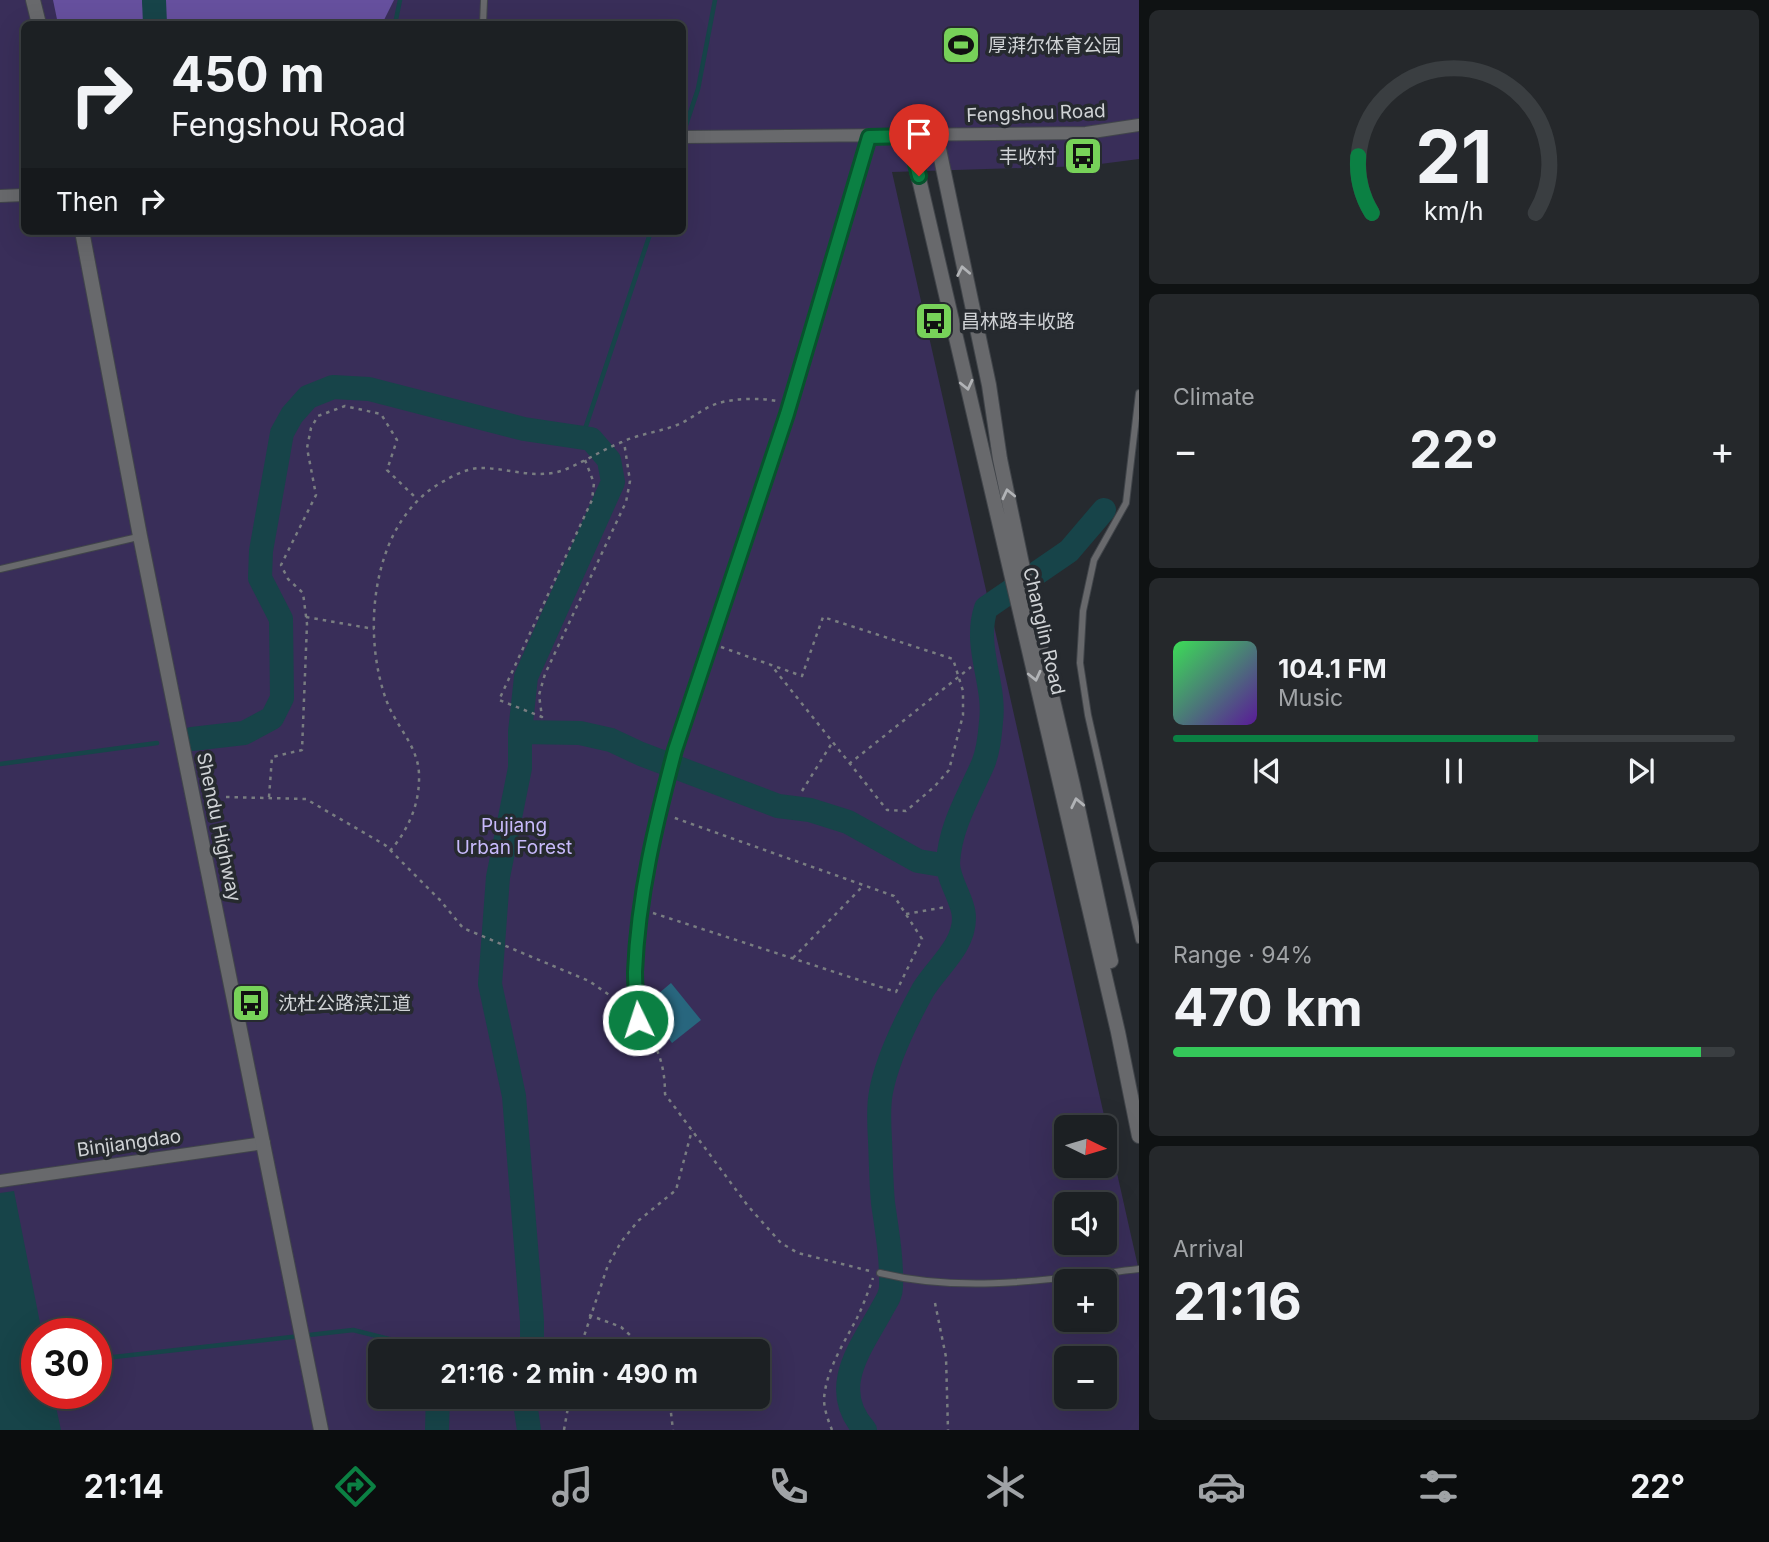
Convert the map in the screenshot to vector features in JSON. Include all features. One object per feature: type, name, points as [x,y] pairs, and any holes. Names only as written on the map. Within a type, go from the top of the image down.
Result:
[{"type":"street","points":[[33,0],[38,21]]},
{"type":"street","name":"Fengshou Road","points":[[686,137],[1086,134],[1139,125]]},
{"type":"street","name":"Changlin Road","points":[[936,135],[989,385],[1016,563]]},
{"type":"street","name":"Changlin Road","points":[[909,136],[1016,563],[1139,1136]]},
{"type":"street","points":[[638,1020],[635,974],[641,909],[659,813],[675,750],[790,404],[869,137]]},
{"type":"street","points":[[0,197],[21,195]]},
{"type":"street","name":"Shendu Highway","points":[[83,235],[140,536],[321,1430]]},
{"type":"street","name":"Changlin Road","points":[[1025,606],[1073,785],[1139,1086]]},
{"type":"street","name":"Binjiangdao","points":[[2,1180],[264,1143]]},
{"type":"lane","points":[[483,21],[484,0]]},
{"type":"lane","points":[[1139,393],[1126,503],[1094,560],[1083,611],[1080,663],[1088,715],[1139,940]]},
{"type":"lane","points":[[0,569],[140,536]]},
{"type":"lane","points":[[878,1273],[943,1284],[975,1285],[1139,1269]]},
{"type":"path","points":[[390,850],[404,834],[412,817],[417,800],[419,772],[411,745],[387,702],[378,665],[374,629],[380,576],[387,547],[397,526],[417,499],[449,478],[479,467],[530,475],[562,471],[623,441],[660,432],[684,422],[720,402],[763,398],[790,404]]},
{"type":"path","points":[[269,797],[272,757],[302,750],[306,617],[303,593],[288,579],[281,565],[316,495],[307,448],[311,428],[318,416],[345,406],[381,414],[397,440],[387,470],[417,499]]},
{"type":"path","points":[[585,460],[594,483],[592,500],[499,699],[542,717],[539,695],[545,674],[626,502],[630,481],[623,441]]},
{"type":"path","points":[[306,617],[374,629]]},
{"type":"path","points":[[711,644],[771,665],[802,676],[823,617],[953,659],[963,691],[963,715],[949,770],[906,811],[887,810],[771,665]]},
{"type":"path","points":[[849,764],[971,667]]},
{"type":"path","points":[[802,791],[832,743]]},
{"type":"path","points":[[226,797],[306,799],[342,818],[390,850],[440,900],[463,928],[589,981],[621,1001],[659,1051],[665,1072],[665,1094],[748,1206],[781,1243],[798,1253],[878,1273],[837,1355],[829,1377],[824,1399],[832,1430]]},
{"type":"path","points":[[641,909],[896,992],[922,939],[894,896],[659,813]]},
{"type":"path","points":[[793,958],[864,885]]},
{"type":"path","points":[[906,914],[946,907]]},
{"type":"path","points":[[582,1339],[608,1265],[621,1242],[656,1205],[676,1190],[692,1129]]},
{"type":"path","points":[[935,1303],[946,1357],[948,1430]]},
{"type":"path","points":[[589,1315],[621,1327],[634,1339]]},
{"type":"path","points":[[564,1430],[568,1409]]},
{"type":"path","points":[[671,1409],[673,1430]]},
{"type":"green space","name":"Pujiang Urban Forest","points":[[0,0],[1139,0],[1139,159],[1085,166],[892,172],[1104,1115],[1054,1115],[1054,1178],[1117,1178],[1117,1173],[1139,1271],[1139,1430],[0,1430]]},
{"type":"shaded area","points":[[53,0],[142,0],[145,21],[57,21]]},
{"type":"shaded area","points":[[163,0],[394,0],[384,21],[166,21]]},
{"type":"water","points":[[14,1191],[39,1318],[21,1318],[21,1409],[56,1409],[61,1430],[0,1430],[0,1193]]},
{"type":"building","points":[[671,983],[701,1020],[672,1043],[646,1008],[646,1004]]},
{"type":"waterway","points":[[154,0],[155,21]]},
{"type":"waterway","points":[[396,21],[400,0]]},
{"type":"waterway","points":[[686,125],[698,89],[715,0]]},
{"type":"waterway","points":[[582,438],[650,235]]},
{"type":"waterway","points":[[192,739],[244,733],[272,718],[282,698],[281,619],[260,578],[261,551],[282,433],[292,415],[308,397],[333,387],[369,389],[524,429],[591,439],[609,460],[613,482],[526,677],[520,732],[520,768],[498,877],[490,984],[514,1096],[532,1339]]},
{"type":"waterway","points":[[865,1430],[854,1415],[848,1384],[857,1355],[888,1299],[891,1287],[882,1187],[880,1098],[888,1066],[904,1026],[923,990],[955,947],[963,928],[962,905],[950,877],[948,863],[952,836],[983,764],[989,738],[992,708],[982,637],[986,608],[1069,551],[1104,510]]},
{"type":"waterway","points":[[520,732],[580,733],[611,740],[778,806],[810,810],[848,822],[918,861],[948,866]]},
{"type":"waterway","points":[[0,764],[157,743]]},
{"type":"waterway","points":[[112,1357],[353,1330],[389,1339]]},
{"type":"waterway","points":[[437,1430],[438,1409]]},
{"type":"waterway","points":[[526,1409],[529,1430]]},
{"type":"place","name":"厚湃尔体育公园","points":[[961,45]]},
{"type":"place","name":"丰收村","points":[[1083,156]]},
{"type":"place","name":"昌林路丰收路","points":[[934,321]]},
{"type":"place","name":"沈杜公路滨江道","points":[[251,1003]]},
{"type":"route","points":[[638,1020],[635,974],[641,904],[664,792],[675,750],[787,414],[869,137],[909,136],[919,176]]}]
